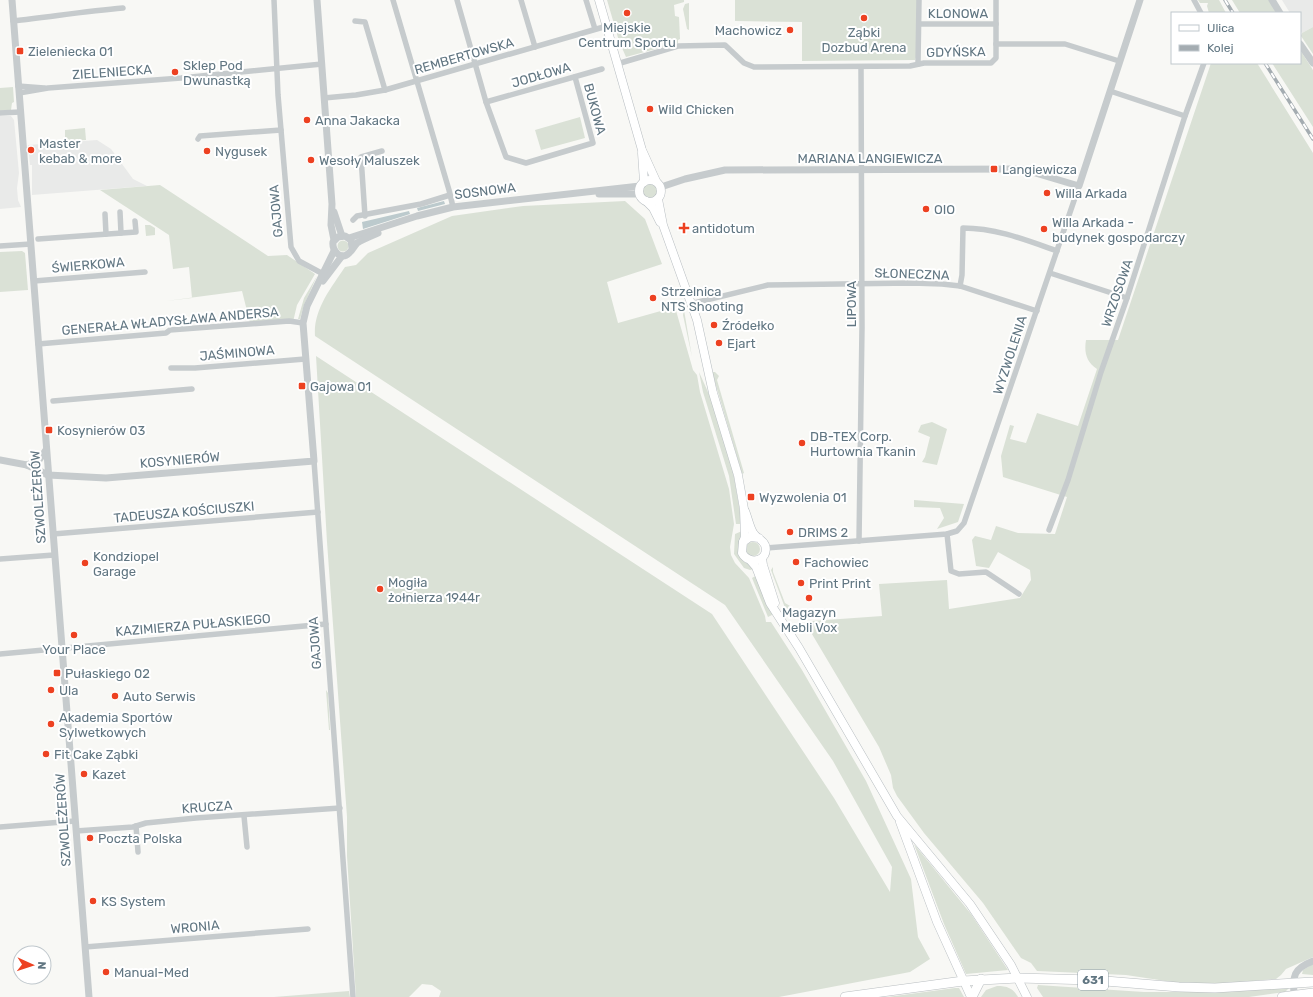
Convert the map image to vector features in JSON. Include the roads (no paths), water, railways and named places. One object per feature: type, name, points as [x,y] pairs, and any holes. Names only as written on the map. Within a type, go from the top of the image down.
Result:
[{"type":"main road","points":[[599,0],[642,150],[659,184],[661,194],[658,199],[653,202],[646,201]]},
{"type":"main road","points":[[642,150],[641,187],[646,201],[664,226]]},
{"type":"main road","points":[[641,187],[650,179],[659,184]]},
{"type":"main road","points":[[658,199],[664,226],[690,304],[691,322],[702,363],[736,470],[744,508],[753,532],[764,543],[766,548],[762,558],[763,565],[778,615]]},
{"type":"main road","points":[[744,508],[745,537],[742,553],[756,567],[767,597],[799,648],[897,816],[970,904],[1011,965],[1027,997]]},
{"type":"main road","points":[[743,542],[750,537],[759,538]]},
{"type":"main road","points":[[750,560],[756,561],[762,558]]},
{"type":"main road","points":[[897,816],[937,922],[971,997]]},
{"type":"main road","name":"631","points":[[845,997],[982,979],[1018,978],[1093,980],[1179,987],[1215,988],[1313,982]]},
{"type":"main road","points":[[971,997],[982,979]]},
{"type":"main road","points":[[1282,997],[1313,993]]},
{"type":"street","name":"SZWOLEŻERÓW","points":[[12,0],[88,995]]},
{"type":"street","name":"GAJOWA","points":[[274,0],[280,130],[291,247],[299,261],[325,275]]},
{"type":"street","points":[[317,0],[332,204],[333,245],[334,251],[342,256],[348,254],[353,244],[346,237],[332,204]]},
{"type":"street","points":[[393,0],[453,207]]},
{"type":"street","points":[[457,0],[486,102]]},
{"type":"street","points":[[521,0],[535,47]]},
{"type":"street","points":[[586,0],[595,29]]},
{"type":"street","points":[[918,64],[919,0]]},
{"type":"street","points":[[996,0],[996,44]]},
{"type":"street","name":"WYZWOLENIA","points":[[766,548],[947,534],[957,531],[964,523],[1050,273],[1140,0]]},
{"type":"street","points":[[1194,0],[1200,12]]},
{"type":"street","points":[[1272,0],[1279,12]]},
{"type":"street","points":[[13,21],[54,17],[73,12],[123,8]]},
{"type":"street","points":[[355,21],[365,22],[385,90]]},
{"type":"street","name":"KLONOWA","points":[[919,24],[996,24]]},
{"type":"street","name":"REMBERTOWSKA","points":[[324,98],[356,96],[385,90],[607,26]]},
{"type":"street","name":"GDYŃSKA","points":[[618,64],[678,46],[725,45],[744,63],[754,67],[861,67],[910,66],[918,64],[991,63],[996,58],[996,44],[1065,44],[1120,61]]},
{"type":"street","points":[[1301,45],[1313,63]]},
{"type":"street","name":"ZIELENIECKA","points":[[18,89],[48,88],[322,64]]},
{"type":"street","name":"WRZOSOWA","points":[[1049,530],[1068,480],[1101,372],[1127,298],[1185,116],[1204,64]]},
{"type":"street","name":"LIPOWA","points":[[859,541],[862,284],[861,67]]},
{"type":"street","name":"JODŁOWA","points":[[486,102],[602,69]]},
{"type":"street","name":"BUKOWA","points":[[486,102],[504,154],[521,163],[526,163],[593,143],[575,77]]},
{"type":"street","points":[[1110,91],[1185,116]]},
{"type":"street","points":[[0,113],[20,112]]},
{"type":"street","points":[[198,139],[200,136],[280,130]]},
{"type":"street","points":[[365,216],[360,157],[382,151]]},
{"type":"street","name":"MARIANA LANGIEWICZA","points":[[659,184],[725,170],[1022,169],[1079,186]]},
{"type":"street","name":"SOSNOWA","points":[[346,237],[453,207],[581,193],[594,190],[641,187]]},
{"type":"street","name":"SOSNOWA","points":[[353,220],[357,216],[365,216],[450,195]]},
{"type":"street","points":[[120,212],[121,233]]},
{"type":"street","points":[[105,214],[106,234]]},
{"type":"street","points":[[38,239],[136,232],[135,221]]},
{"type":"street","name":"SOSNOWA","points":[[352,248],[358,243],[394,224]]},
{"type":"street","points":[[960,286],[962,275],[963,228],[980,228],[1008,234],[1057,251]]},
{"type":"street","points":[[334,240],[346,237]]},
{"type":"street","points":[[0,246],[31,244]]},
{"type":"street","name":"GAJOWA","points":[[334,251],[325,275],[305,311],[303,323],[340,808],[346,921],[353,997]]},
{"type":"street","name":"GAJOWA","points":[[325,275],[342,256]]},
{"type":"street","name":"ŚWIERKOWA","points":[[34,281],[145,272]]},
{"type":"street","points":[[1050,273],[1127,298]]},
{"type":"street","name":"SŁONECZNA","points":[[690,304],[768,285],[932,283],[960,286],[1036,311]]},
{"type":"street","name":"GENERAŁA WŁADYSŁAWA ANDERSA","points":[[38,344],[166,333],[170,330],[289,321],[303,323]]},
{"type":"street","name":"JAŚMINOWA","points":[[171,368],[195,368],[305,358]]},
{"type":"street","points":[[53,401],[192,389]]},
{"type":"street","points":[[27,465],[39,460],[46,450]]},
{"type":"street","points":[[0,460],[27,465],[48,475]]},
{"type":"street","name":"KOSYNIERÓW","points":[[48,475],[106,478],[314,461]]},
{"type":"street","name":"TADEUSZA KOŚCIUSZKI","points":[[52,534],[318,512]]},
{"type":"street","points":[[947,534],[951,571],[958,574],[986,572],[1019,594]]},
{"type":"street","points":[[0,559],[54,555]]},
{"type":"street","name":"KAZIMIERZA PUŁASKIEGO","points":[[0,654],[326,624]]},
{"type":"street","name":"KRUCZA","points":[[76,831],[136,826],[146,823],[340,808]]},
{"type":"street","points":[[244,816],[247,847]]},
{"type":"street","points":[[0,827],[75,821]]},
{"type":"street","points":[[136,826],[138,852]]},
{"type":"street","name":"WRONIA","points":[[84,947],[308,928]]},
{"type":"street","points":[[1294,996],[1294,983],[1298,968],[1313,961]]},
{"type":"railway","points":[[1225,0],[1232,12]]},
{"type":"railway","points":[[1266,64],[1313,139]]},
{"type":"place","name":"Miejskie Centrum Sportu","points":[[627,13]]},
{"type":"place","name":"Ząbki Dozbud Arena","points":[[864,18]]},
{"type":"place","name":"Machowicz","points":[[790,30]]},
{"type":"place","name":"Zieleniecka 01","points":[[20,51]]},
{"type":"place","name":"Sklep Pod Dwunastką","points":[[175,72]]},
{"type":"place","name":"Wild Chicken","points":[[650,109]]},
{"type":"place","name":"Anna Jakacka","points":[[307,120]]},
{"type":"place","name":"Master kebab & more","points":[[31,150]]},
{"type":"place","name":"Nygusek","points":[[207,151]]},
{"type":"place","name":"Wesoły Maluszek","points":[[311,160]]},
{"type":"place","name":"Langiewicza","points":[[994,169]]},
{"type":"place","name":"Willa Arkada","points":[[1047,193]]},
{"type":"place","name":"OIO","points":[[926,209]]},
{"type":"place","name":"antidotum","points":[[684,228]]},
{"type":"place","name":"Willa Arkada - budynek gospodarczy","points":[[1044,229]]},
{"type":"place","name":"Strzelnica NTS Shooting","points":[[653,298]]},
{"type":"place","name":"Źródełko","points":[[714,325]]},
{"type":"place","name":"Ejart","points":[[719,343]]},
{"type":"place","name":"Gajowa 01","points":[[302,386]]},
{"type":"place","name":"Kosynierów 03","points":[[49,430]]},
{"type":"place","name":"DB-TEX Corp. Hurtownia Tkanin","points":[[802,443]]},
{"type":"place","name":"Wyzwolenia 01","points":[[751,497]]},
{"type":"place","name":"DRIMS 2","points":[[790,532]]},
{"type":"place","name":"Fachowiec","points":[[796,562]]},
{"type":"place","name":"Kondziopel Garage","points":[[85,563]]},
{"type":"place","name":"Print Print","points":[[801,583]]},
{"type":"place","name":"Mogiła żołnierza 1944r","points":[[380,589]]},
{"type":"place","name":"Magazyn Mebli Vox","points":[[809,598]]},
{"type":"place","name":"Your Place","points":[[74,635]]},
{"type":"place","name":"Pułaskiego 02","points":[[57,673]]},
{"type":"place","name":"Ula","points":[[51,690]]},
{"type":"place","name":"Auto Serwis","points":[[115,696]]},
{"type":"place","name":"Akademia Sportów Sylwetkowych","points":[[51,724]]},
{"type":"place","name":"Fit Cake Ząbki","points":[[46,754]]},
{"type":"place","name":"Kazet","points":[[84,774]]},
{"type":"place","name":"Poczta Polska","points":[[90,838]]},
{"type":"place","name":"KS System","points":[[93,901]]},
{"type":"place","name":"Manual-Med","points":[[106,972]]}]
